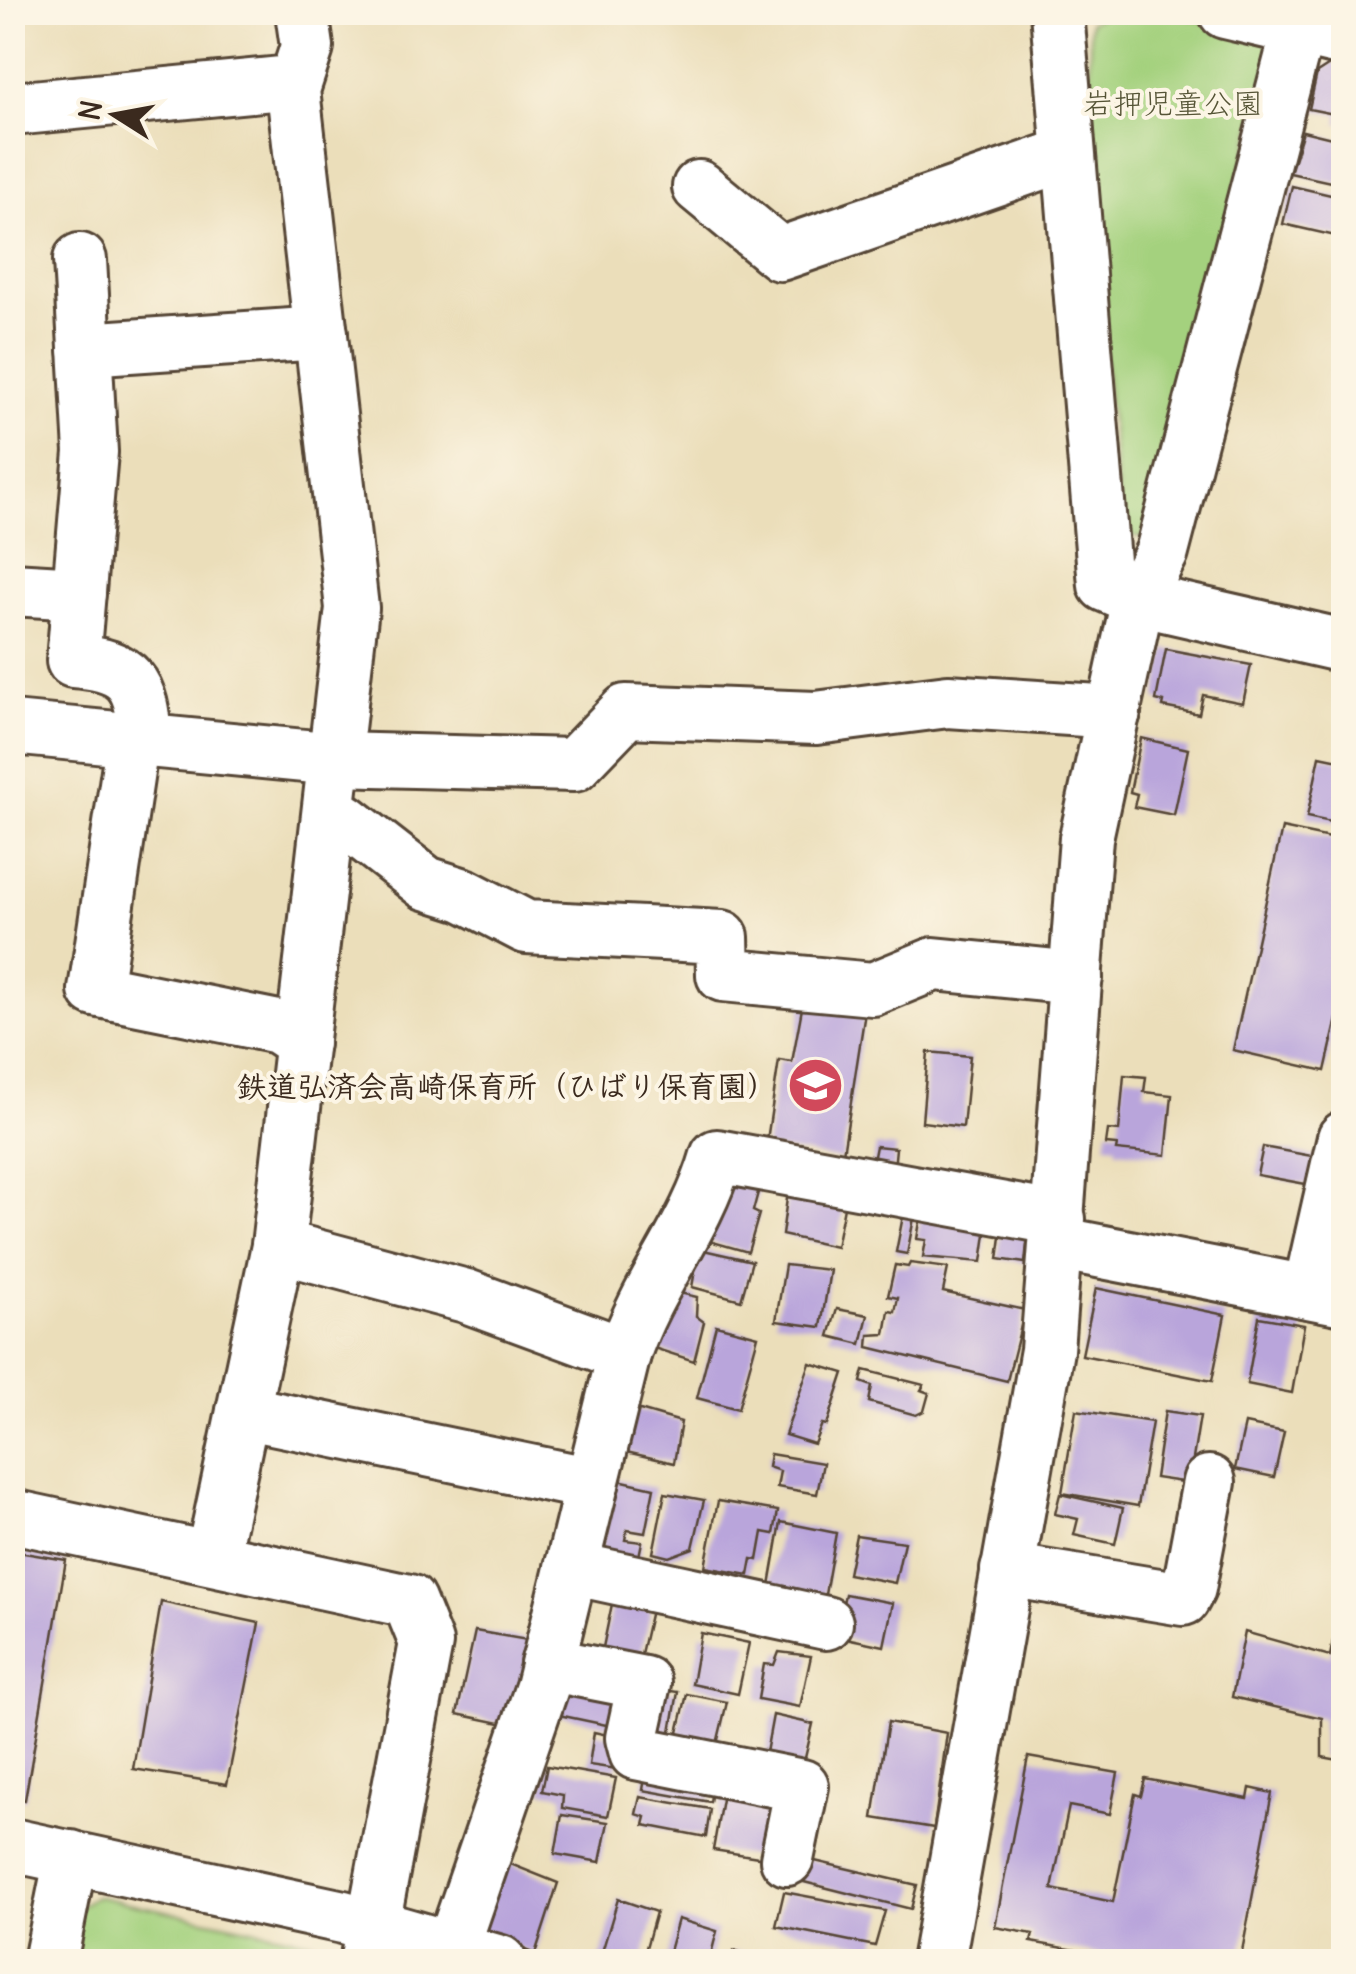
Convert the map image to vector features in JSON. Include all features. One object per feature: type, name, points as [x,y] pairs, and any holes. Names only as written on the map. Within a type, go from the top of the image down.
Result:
[{"type":"street","points":[[212,1558],[278,1246],[352,608],[293,90],[307,46],[302,12]]},
{"type":"street","points":[[1057,12],[1105,585],[1138,598],[1344,646]]},
{"type":"street","points":[[938,1962],[1047,1350],[1086,838],[1138,598],[1162,552],[1315,27],[1225,12]]},
{"type":"street","points":[[12,108],[282,83],[293,90]]},
{"type":"street","points":[[700,187],[780,254],[1068,154]]},
{"type":"street","points":[[80,260],[91,452],[73,661],[107,663],[128,678],[143,707],[96,990],[278,1027],[302,1043]]},
{"type":"street","points":[[85,349],[321,333]]},
{"type":"street","points":[[12,590],[79,594]]},
{"type":"street","points":[[12,728],[336,759],[574,766],[626,711],[816,718],[948,701],[1114,712]]},
{"type":"street","points":[[329,816],[345,820],[426,883],[464,895],[526,927],[722,937],[723,975],[873,988],[934,964],[1076,978]]},
{"type":"street","points":[[12,1845],[71,1857],[369,1944],[476,1955],[624,1354],[662,1269],[704,1200],[718,1156],[1058,1231],[1326,1296],[1344,1138]]},
{"type":"street","points":[[278,1246],[466,1296],[624,1354]]},
{"type":"street","points":[[243,1412],[592,1484]]},
{"type":"street","points":[[1008,1570],[1183,1599],[1189,1588],[1208,1482]]},
{"type":"street","points":[[12,1516],[409,1601],[426,1643],[369,1944]]},
{"type":"street","points":[[571,1568],[826,1623]]},
{"type":"street","points":[[548,1664],[644,1683],[632,1738],[636,1753],[802,1786],[787,1859]]},
{"type":"street","points":[[50,1962],[71,1857]]},
{"type":"green space","name":"岩押児童公園","points":[[1107,13],[1170,13],[1268,38],[1272,55],[1145,538],[1122,534],[1090,208],[1090,22]]},
{"type":"green space","points":[[95,1896],[315,1942],[331,1962],[61,1962],[71,1912]]},
{"type":"building","points":[[1334,62],[1344,64],[1344,124],[1337,123],[1339,115],[1309,109],[1317,73]]},
{"type":"building","points":[[1303,131],[1344,141],[1344,185],[1290,173]]},
{"type":"building","points":[[1292,186],[1344,198],[1344,238],[1283,224]]},
{"type":"building","points":[[1166,649],[1251,665],[1243,703],[1203,695],[1199,714],[1163,707],[1164,702],[1156,700]]},
{"type":"building","points":[[1141,738],[1188,749],[1174,815],[1134,807],[1137,794],[1130,792]]},
{"type":"building","points":[[1320,756],[1344,761],[1344,825],[1307,817]]},
{"type":"building","points":[[1282,828],[1344,841],[1344,988],[1325,1071],[1233,1050]]},
{"type":"building","points":[[803,1003],[865,1012],[842,1160],[766,1147],[779,1060],[792,1062]]},
{"type":"building","points":[[928,1052],[970,1056],[963,1127],[922,1122]]},
{"type":"building","points":[[1124,1075],[1146,1077],[1144,1092],[1172,1095],[1166,1155],[1116,1150],[1117,1145],[1106,1144],[1108,1130],[1119,1131]]},
{"type":"building","points":[[876,1146],[896,1148],[894,1169],[872,1166]]},
{"type":"building","points":[[1263,1147],[1317,1157],[1311,1185],[1257,1175]]},
{"type":"building","points":[[723,1173],[760,1185],[753,1211],[759,1214],[748,1252],[702,1239]]},
{"type":"building","points":[[788,1191],[845,1202],[836,1247],[782,1235]]},
{"type":"building","points":[[903,1216],[914,1218],[907,1254],[896,1252]]},
{"type":"building","points":[[921,1216],[987,1227],[982,1262],[923,1257],[926,1240],[917,1239]]},
{"type":"building","points":[[1003,1222],[1029,1225],[1025,1263],[998,1259]]},
{"type":"building","points":[[699,1249],[752,1261],[741,1300],[692,1287]]},
{"type":"building","points":[[910,1263],[948,1268],[943,1292],[1025,1310],[1007,1381],[868,1347],[869,1335],[885,1334],[889,1311],[895,1312],[898,1298],[888,1296],[895,1265],[908,1267]]},
{"type":"building","points":[[785,1265],[830,1270],[821,1327],[776,1321]]},
{"type":"building","points":[[1096,1288],[1225,1315],[1212,1381],[1082,1355]]},
{"type":"building","points":[[662,1289],[697,1297],[696,1316],[704,1322],[694,1361],[638,1343]]},
{"type":"building","points":[[837,1309],[868,1315],[861,1344],[829,1336]]},
{"type":"building","points":[[1259,1317],[1304,1325],[1292,1393],[1247,1384]]},
{"type":"building","points":[[716,1325],[758,1336],[738,1409],[697,1398]]},
{"type":"building","points":[[810,1363],[844,1373],[827,1425],[822,1424],[814,1444],[785,1435]]},
{"type":"building","points":[[864,1370],[924,1385],[921,1390],[929,1393],[924,1411],[916,1415],[869,1402],[872,1386],[861,1382]]},
{"type":"building","points":[[633,1408],[681,1422],[674,1463],[622,1451]]},
{"type":"building","points":[[1076,1410],[1152,1422],[1138,1506],[1062,1493]]},
{"type":"building","points":[[1165,1411],[1200,1416],[1189,1483],[1155,1478]]},
{"type":"building","points":[[1245,1424],[1284,1432],[1274,1477],[1235,1469]]},
{"type":"building","points":[[770,1454],[823,1463],[817,1494],[777,1487],[780,1471],[768,1467]]},
{"type":"building","points":[[614,1479],[654,1488],[645,1533],[627,1530],[625,1540],[642,1542],[638,1561],[600,1553]]},
{"type":"building","points":[[665,1493],[704,1500],[693,1548],[669,1557],[653,1553]]},
{"type":"building","points":[[1060,1494],[1123,1508],[1115,1544],[1074,1535],[1078,1519],[1055,1514]]},
{"type":"building","points":[[718,1501],[778,1511],[774,1534],[763,1532],[758,1560],[752,1559],[749,1575],[705,1567]]},
{"type":"building","points":[[781,1522],[836,1533],[824,1600],[769,1591]]},
{"type":"building","points":[[856,1535],[904,1542],[895,1583],[848,1574]]},
{"type":"building","points":[[12,1551],[66,1560],[25,1800],[12,1797]]},
{"type":"building","points":[[845,1594],[893,1603],[884,1646],[836,1636]]},
{"type":"building","points":[[1342,1596],[1344,1761],[1322,1757],[1322,1718],[1232,1697],[1245,1632],[1330,1656]]},
{"type":"building","points":[[161,1602],[259,1623],[227,1784],[133,1769]]},
{"type":"building","points":[[612,1604],[651,1610],[638,1667],[600,1662]]},
{"type":"building","points":[[475,1631],[533,1641],[514,1726],[457,1714]]},
{"type":"building","points":[[701,1633],[749,1643],[738,1694],[692,1684]]},
{"type":"building","points":[[779,1652],[811,1656],[800,1707],[758,1699],[764,1664],[774,1665]]},
{"type":"building","points":[[559,1687],[623,1692],[616,1727],[554,1714]]},
{"type":"building","points":[[656,1689],[678,1692],[670,1737],[647,1734]]},
{"type":"building","points":[[687,1694],[727,1702],[717,1744],[677,1737]]},
{"type":"building","points":[[773,1715],[813,1724],[801,1775],[763,1769]]},
{"type":"building","points":[[888,1722],[947,1733],[934,1828],[873,1818]]},
{"type":"building","points":[[594,1732],[621,1738],[617,1769],[589,1765]]},
{"type":"building","points":[[1028,1757],[1118,1773],[1110,1814],[1069,1806],[1052,1889],[1113,1902],[1135,1794],[1141,1796],[1145,1779],[1248,1799],[1250,1788],[1272,1793],[1240,1962],[1102,1962],[1103,1955],[1031,1942],[1033,1934],[995,1927]]},
{"type":"building","points":[[647,1765],[714,1778],[710,1802],[643,1790]]},
{"type":"building","points":[[547,1766],[616,1778],[608,1816],[562,1808],[563,1795],[542,1791]]},
{"type":"building","points":[[725,1782],[778,1791],[765,1858],[713,1850]]},
{"type":"building","points":[[640,1797],[710,1809],[706,1837],[644,1825],[646,1817],[636,1814]]},
{"type":"building","points":[[562,1815],[608,1822],[600,1862],[555,1854]]},
{"type":"building","points":[[488,1855],[558,1883],[535,1954],[465,1926]]},
{"type":"building","points":[[802,1858],[917,1885],[911,1909],[796,1880]]},
{"type":"building","points":[[784,1892],[885,1911],[875,1946],[776,1926]]},
{"type":"building","points":[[618,1899],[656,1912],[642,1962],[599,1962]]},
{"type":"building","points":[[678,1919],[717,1931],[709,1962],[666,1962]]},
{"type":"building","points":[[734,1951],[774,1960],[774,1962],[731,1962]]},
{"type":"place","name":"鉄道弘済会高崎保育所（ひばり保育園）","points":[[816,1086]]}]
